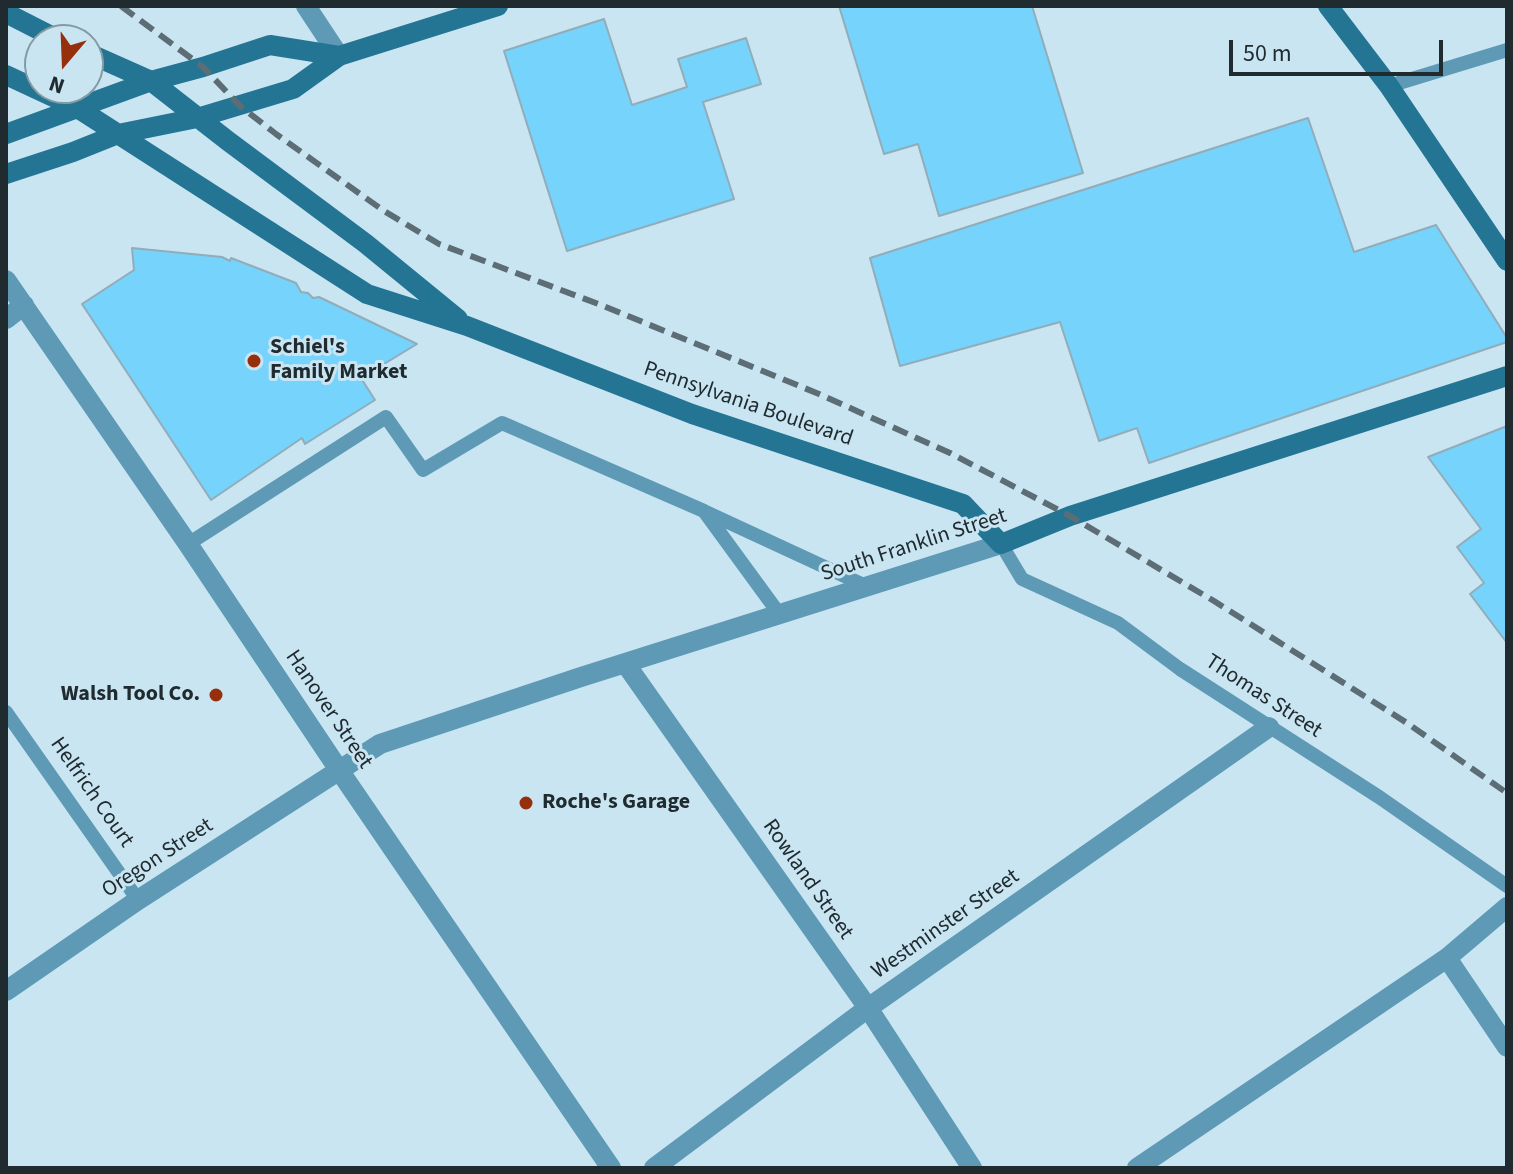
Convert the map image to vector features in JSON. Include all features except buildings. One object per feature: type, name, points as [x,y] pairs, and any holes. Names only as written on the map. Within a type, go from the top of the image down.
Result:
[{"type":"street","points":[[306,6],[339,56]]},
{"type":"street","points":[[6,174],[118,134],[197,118],[293,89],[339,56],[442,14],[498,6]]},
{"type":"street","points":[[1328,6],[1389,86],[1507,261]]},
{"type":"street","points":[[6,13],[28,24]]},
{"type":"street","points":[[6,134],[151,81],[270,45],[339,56]]},
{"type":"street","name":"Pennsylvania Boulevard","points":[[104,60],[151,81],[365,243],[467,326]]},
{"type":"street","name":"Pennsylvania Boulevard","points":[[6,75],[79,109],[367,294],[467,326],[692,414],[963,504],[1001,544]]},
{"type":"street","name":"Hanover Street","points":[[6,280],[611,1168]]},
{"type":"street","points":[[6,319],[24,305]]},
{"type":"street","name":"South Franklin Street","points":[[339,770],[380,744],[1001,544],[1070,516],[1507,376]]},
{"type":"street","name":"Rowland Street","points":[[625,663],[868,1008],[972,1168]]},
{"type":"street","name":"Westminster Street","points":[[654,1168],[868,1008],[1269,727]]},
{"type":"street","name":"Oregon Street","points":[[6,991],[138,900],[339,770]]},
{"type":"street","points":[[1137,1168],[1447,958],[1507,907]]},
{"type":"street","points":[[1447,958],[1507,1047]]},
{"type":"lane","points":[[1389,86],[1507,50]]},
{"type":"lane","points":[[188,544],[386,417],[423,470],[502,423],[866,586]]},
{"type":"lane","points":[[704,511],[780,615]]},
{"type":"lane","name":"Thomas Street","points":[[1001,544],[1022,579],[1118,623],[1180,669],[1379,797],[1507,886]]},
{"type":"lane","name":"Helfrich Court","points":[[6,712],[138,900]]},
{"type":"railway","points":[[121,6],[203,67],[240,106],[276,134],[384,211],[439,244],[601,305],[819,394],[950,453],[1070,516],[1214,601],[1407,723],[1507,793]]},
{"type":"place","name":"Schiel's Family Market","points":[[254,361]]},
{"type":"place","name":"Walsh Tool Co.","points":[[216,695]]},
{"type":"place","name":"Roche's Garage","points":[[526,803]]}]
